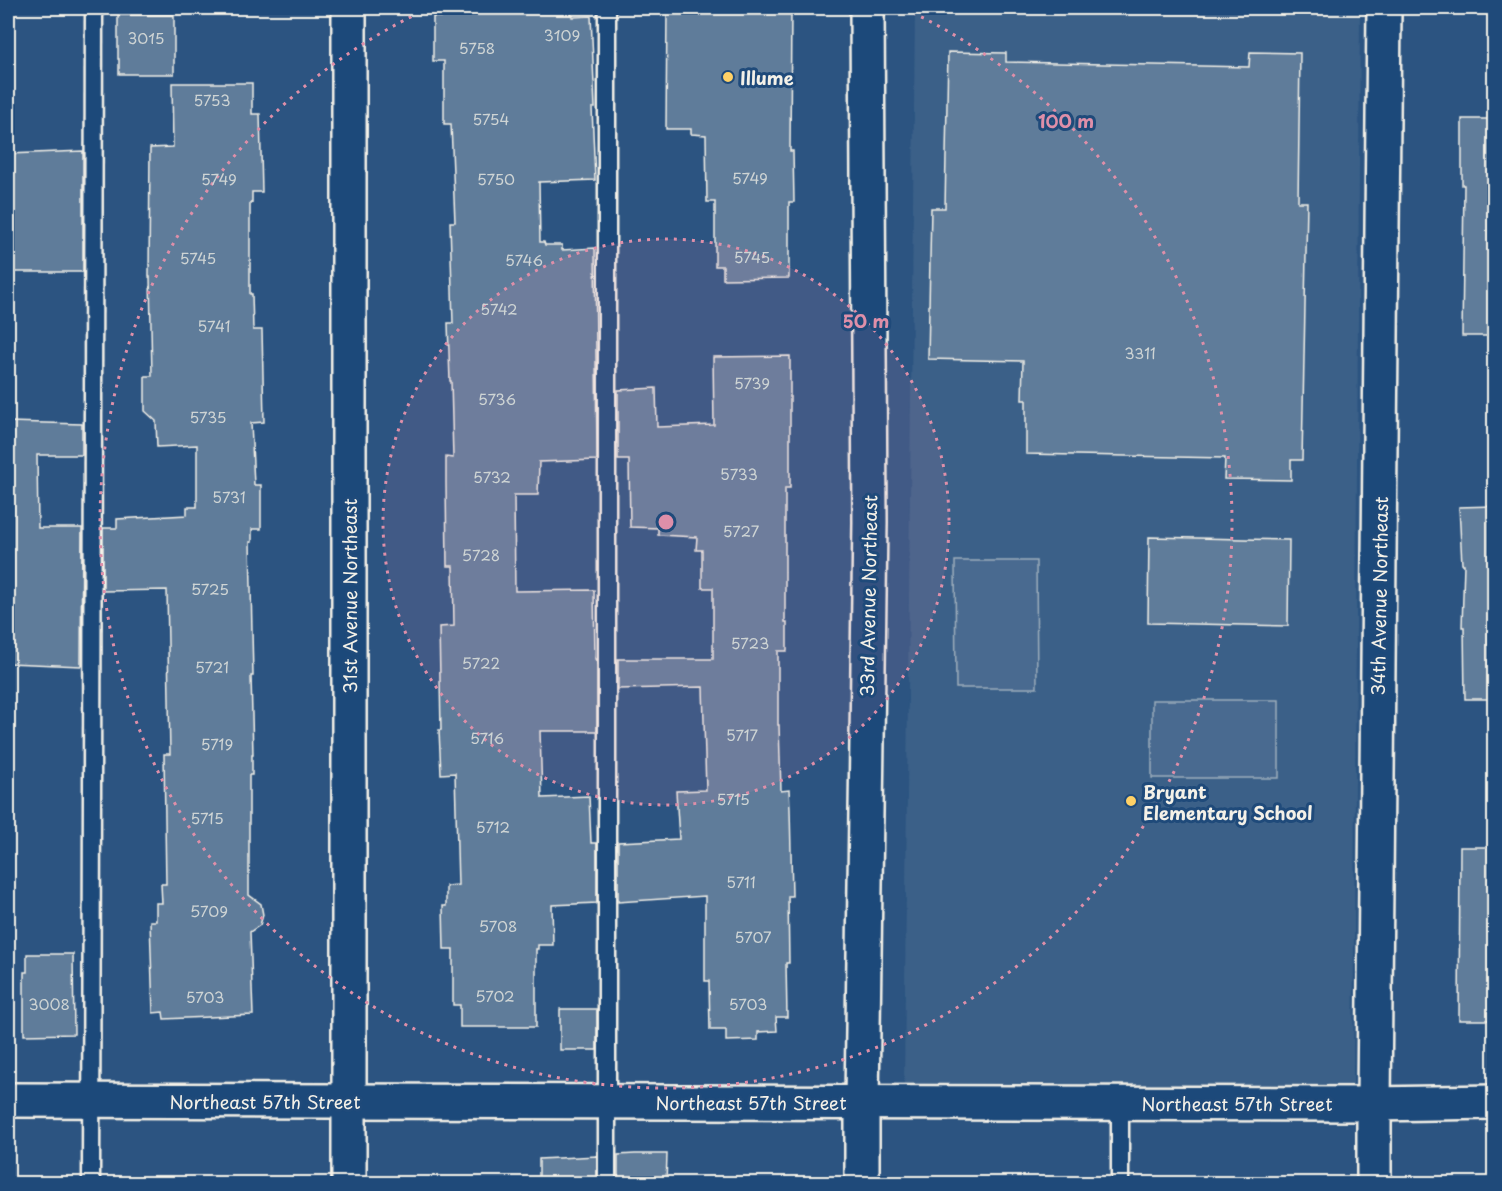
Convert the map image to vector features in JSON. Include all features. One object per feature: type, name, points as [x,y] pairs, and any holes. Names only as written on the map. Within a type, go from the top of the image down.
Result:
[{"type":"street","name":"31st Avenue Northeast","points":[[349,8],[349,1184]]},
{"type":"street","name":"33rd Avenue Northeast","points":[[862,1184],[870,522],[867,8]]},
{"type":"street","name":"34th Avenue Northeast","points":[[1374,1184],[1384,8]]},
{"type":"street","name":"Northeast 57th Street","points":[[8,1100],[1374,1104],[1494,1102]]},
{"type":"lane","points":[[91,1184],[94,8]]},
{"type":"lane","points":[[607,8],[607,1184]]},
{"type":"lane","points":[[1120,1103],[1120,1184]]},
{"type":"shaded area","name":"Bryant Elementary School","points":[[915,8],[1360,8],[1353,1088],[904,1085]]},
{"type":"shaded area","points":[[955,561],[1036,561],[1037,688],[956,688]]},
{"type":"shaded area","points":[[1152,700],[1279,700],[1279,778],[1152,778]]},
{"type":"building","points":[[667,8],[791,8],[790,151],[793,151],[794,202],[789,202],[789,278],[723,279],[723,266],[715,266],[715,202],[707,202],[706,135],[691,134],[691,129],[666,129]]},
{"type":"building","points":[[480,10],[571,10],[572,17],[591,16],[595,180],[539,182],[540,242],[544,242],[545,245],[562,245],[562,250],[595,248],[597,460],[539,462],[538,495],[514,495],[515,591],[594,590],[597,731],[540,731],[542,798],[589,796],[591,843],[597,843],[597,903],[552,905],[553,945],[538,945],[536,949],[536,1027],[460,1027],[460,1005],[453,1005],[453,949],[444,949],[443,906],[446,906],[446,886],[458,885],[455,773],[441,774],[439,730],[441,730],[439,627],[454,626],[453,566],[447,566],[446,457],[453,458],[448,323],[453,323],[450,222],[455,222],[451,124],[444,124],[444,61],[433,61],[433,17],[447,17],[447,13],[480,12]]},
{"type":"building","points":[[118,15],[174,15],[174,74],[119,74]]},
{"type":"building","points":[[948,52],[1006,53],[1006,62],[1249,67],[1250,52],[1300,53],[1298,202],[1307,202],[1302,460],[1291,460],[1291,480],[1224,479],[1225,458],[1026,454],[1026,400],[1022,400],[1023,361],[928,359],[931,208],[945,208]]},
{"type":"building","points":[[172,83],[252,83],[252,114],[260,114],[262,192],[252,192],[252,203],[250,203],[250,294],[252,294],[253,330],[262,330],[264,422],[251,423],[254,485],[261,485],[261,529],[252,529],[252,542],[250,542],[253,755],[252,775],[249,775],[249,895],[261,904],[263,915],[260,925],[250,932],[253,1015],[164,1019],[163,1012],[153,1013],[150,921],[156,921],[156,903],[162,903],[161,884],[166,884],[164,754],[170,754],[167,590],[103,591],[103,528],[117,528],[117,519],[187,515],[187,507],[197,507],[197,445],[157,447],[156,421],[145,411],[145,376],[152,376],[149,277],[150,148],[173,147]]},
{"type":"building","points":[[1462,119],[1494,119],[1494,336],[1462,336],[1464,185],[1462,185]]},
{"type":"building","points":[[83,151],[83,272],[8,272],[8,154]]},
{"type":"building","points":[[790,356],[790,488],[785,488],[787,651],[778,651],[781,791],[789,790],[790,809],[792,896],[788,896],[787,1017],[776,1017],[777,1031],[758,1032],[758,1040],[726,1041],[726,1030],[710,1030],[709,981],[705,981],[705,896],[618,902],[618,842],[679,839],[676,791],[706,790],[703,687],[618,689],[618,659],[713,659],[713,588],[702,588],[702,550],[696,550],[697,537],[658,535],[658,528],[630,527],[629,460],[618,460],[618,390],[656,388],[657,427],[714,425],[713,357]]},
{"type":"building","points":[[8,422],[82,424],[82,455],[37,455],[38,528],[82,528],[81,666],[8,663]]},
{"type":"building","points":[[1494,506],[1494,699],[1465,699],[1464,627],[1462,627],[1464,564],[1462,564],[1459,507]]},
{"type":"building","points":[[1149,537],[1289,540],[1288,626],[1148,623]]},
{"type":"building","points":[[1460,847],[1494,847],[1494,1020],[1459,1020]]},
{"type":"building","points":[[27,954],[73,954],[74,1034],[24,1035],[24,972],[27,972]]},
{"type":"building","points":[[560,1009],[597,1009],[597,1050],[560,1050]]},
{"type":"building","points":[[667,1154],[666,1184],[618,1184],[618,1155]]},
{"type":"building","points":[[597,1156],[597,1184],[539,1184],[539,1159]]},
{"type":"place","name":"Illume","points":[[728,77]]},
{"type":"place","name":"Bryant Elementary School","points":[[1131,801]]}]
